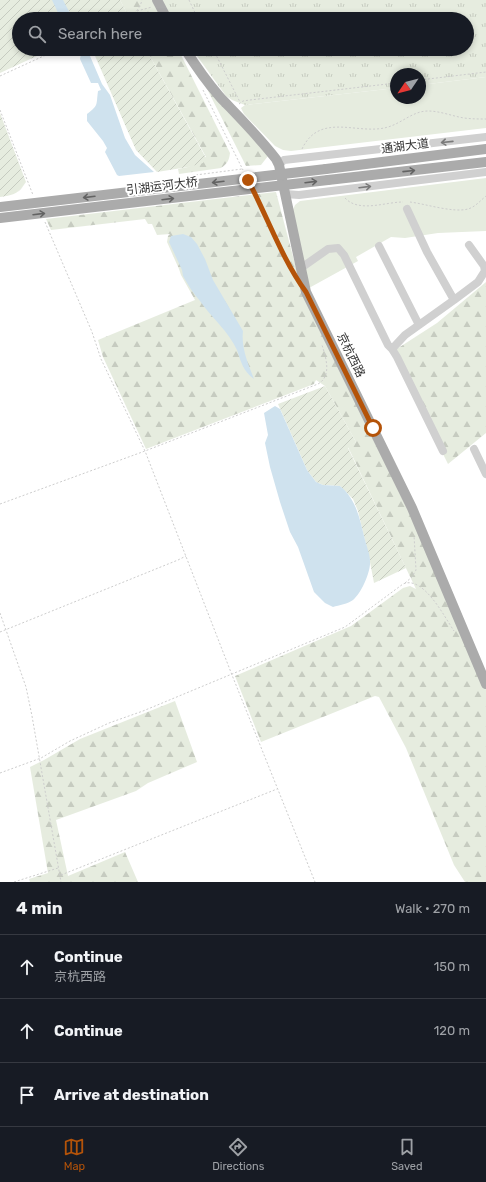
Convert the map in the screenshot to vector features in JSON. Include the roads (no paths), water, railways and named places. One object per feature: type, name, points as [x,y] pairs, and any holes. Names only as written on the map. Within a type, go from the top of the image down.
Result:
[{"type":"main road","name":"京杭西路","points":[[190,56],[207,81],[236,106],[279,165],[298,272],[306,292],[412,508],[483,670],[486,684]]},
{"type":"main road","name":"通湖大道","points":[[326,169],[486,149]]},
{"type":"main road","name":"通湖大道","points":[[328,180],[486,162]]},
{"type":"main road","name":"引湖运河大桥","points":[[0,207],[326,169]]},
{"type":"main road","name":"引湖运河大桥","points":[[0,218],[328,180]]},
{"type":"street","points":[[279,165],[284,160],[486,137]]},
{"type":"street","points":[[285,194],[299,195],[486,172]]},
{"type":"street","points":[[407,209],[427,252],[454,300]]},
{"type":"street","points":[[392,349],[405,335],[478,282],[485,271],[484,266],[469,245]]},
{"type":"street","points":[[379,246],[419,325]]},
{"type":"street","points":[[298,272],[328,250],[338,248],[341,250],[443,451]]},
{"type":"street","points":[[474,450],[486,474]]},
{"type":"water","points":[[52,0],[63,0],[69,12],[58,12]]},
{"type":"water","points":[[81,56],[90,56],[102,84],[110,95],[125,138],[135,155],[154,172],[117,175],[105,152],[107,148],[87,121],[87,114],[94,109],[97,102],[98,91],[101,90],[98,83],[91,83],[80,59]]},
{"type":"water","points":[[183,234],[191,237],[197,244],[205,259],[213,280],[243,331],[244,349],[254,379],[250,376],[241,362],[234,343],[204,307],[183,276],[182,270],[169,242],[171,236]]},
{"type":"water","points":[[275,406],[280,409],[307,470],[316,482],[323,485],[340,486],[346,492],[357,511],[369,554],[370,566],[367,577],[359,593],[353,600],[346,603],[333,607],[325,603],[314,592],[298,547],[290,532],[270,467],[265,443],[268,435],[264,413]]}]
